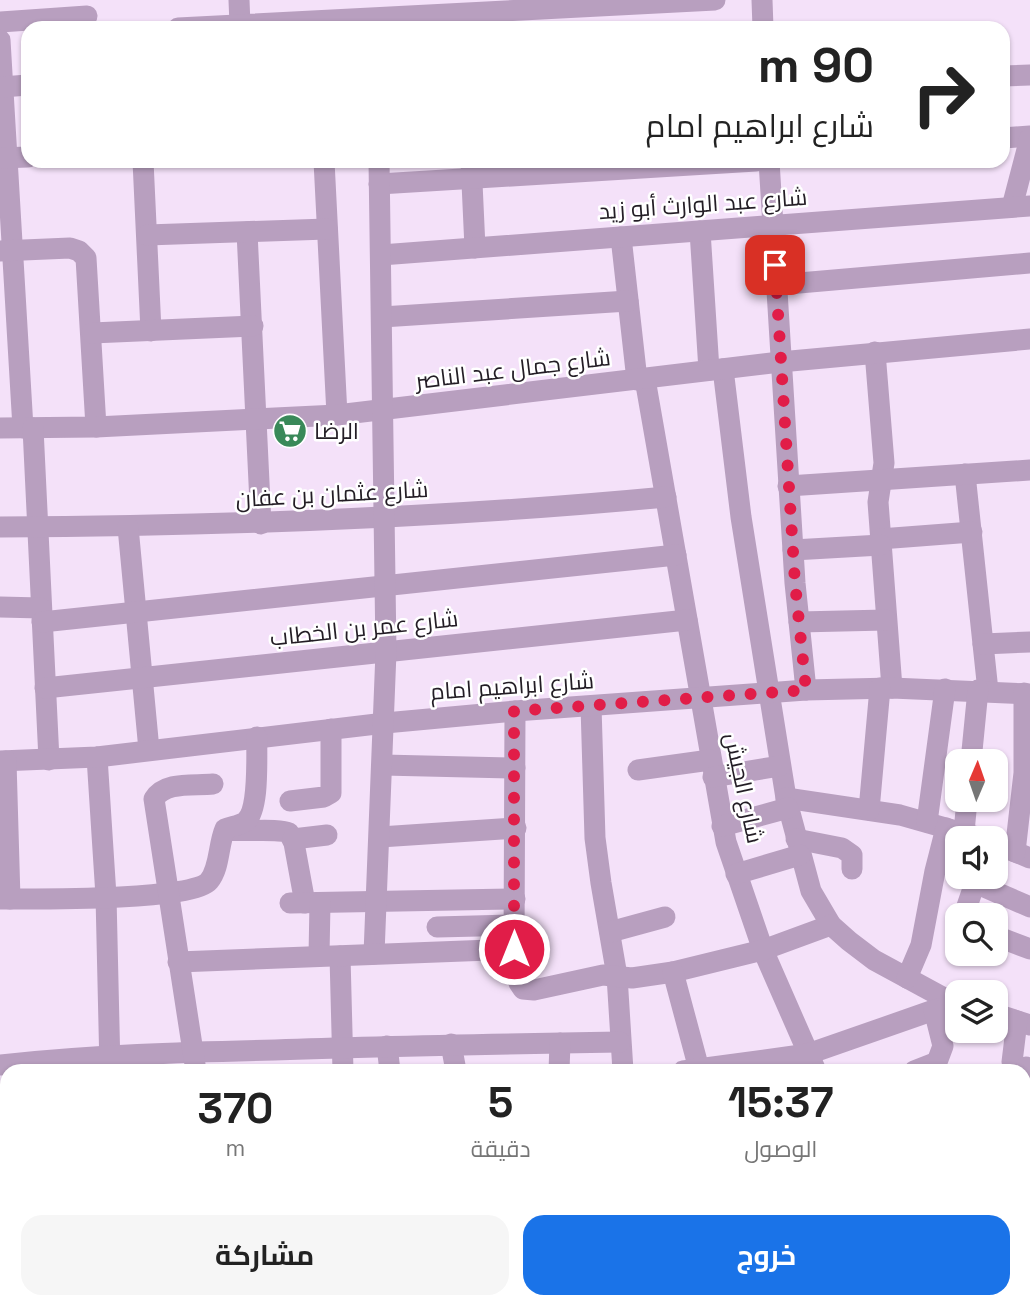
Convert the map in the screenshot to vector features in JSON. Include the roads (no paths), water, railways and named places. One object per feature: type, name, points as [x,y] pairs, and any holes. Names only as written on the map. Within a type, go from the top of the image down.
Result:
[{"type":"street","points":[[239,0],[240,21]]},
{"type":"street","points":[[405,21],[715,0]]},
{"type":"street","points":[[762,0],[763,21]]},
{"type":"street","points":[[0,22],[87,15]]},
{"type":"street","points":[[0,40],[8,324],[28,428],[42,615],[49,761]]},
{"type":"street","points":[[1010,76],[1030,75]]},
{"type":"street","points":[[2,92],[21,87]]},
{"type":"street","points":[[1010,138],[1030,137],[1021,206]]},
{"type":"street","points":[[3,158],[21,157]]},
{"type":"street","points":[[143,168],[151,331]]},
{"type":"street","points":[[324,168],[337,415]]},
{"type":"street","points":[[374,954],[386,652],[379,168]]},
{"type":"street","points":[[379,184],[471,170],[534,168]]},
{"type":"street","points":[[769,168],[788,486],[806,690]]},
{"type":"street","points":[[471,170],[475,248]]},
{"type":"street","name":"شارع عبد الوارث أبو زيد","points":[[381,255],[1021,206]]},
{"type":"street","points":[[147,235],[327,229]]},
{"type":"street","points":[[700,231],[716,369],[780,766],[787,803],[811,891],[831,925],[866,954],[945,999]]},
{"type":"street","points":[[247,232],[261,524]]},
{"type":"street","name":"شارع الجيش","points":[[621,237],[641,379],[666,497],[722,826],[763,950],[812,1063]]},
{"type":"street","points":[[6,251],[71,248],[86,258],[96,427]]},
{"type":"street","points":[[776,285],[1030,263]]},
{"type":"street","points":[[382,317],[628,301]]},
{"type":"street","points":[[92,333],[253,326]]},
{"type":"street","name":"شارع جمال عبد الناصر","points":[[0,428],[258,420],[384,411],[716,369],[1030,339]]},
{"type":"street","points":[[869,810],[886,688],[886,620],[878,502],[884,463],[875,352]]},
{"type":"street","points":[[788,486],[1030,470]]},
{"type":"street","points":[[965,474],[983,643],[983,690],[973,749]]},
{"type":"street","name":"شارع عثمان بن عفان","points":[[0,527],[128,527],[385,519],[666,497]]},
{"type":"street","points":[[128,527],[149,750]]},
{"type":"street","points":[[793,550],[972,532]]},
{"type":"street","points":[[0,607],[42,615],[137,612],[676,555]]},
{"type":"street","name":"شارع عمر بن الخطاب","points":[[45,688],[687,620]]},
{"type":"street","points":[[799,622],[886,620]]},
{"type":"street","points":[[983,643],[1030,642]]},
{"type":"street","name":"شارع ابراهيم امام","points":[[3,761],[97,757],[257,737],[514,711],[806,690],[886,688],[1027,693]]},
{"type":"street","points":[[945,689],[955,826]]},
{"type":"street","points":[[1013,851],[1026,807],[1027,693]]},
{"type":"street","points":[[591,706],[595,838],[617,976],[622,1064]]},
{"type":"street","points":[[514,711],[514,949],[521,987],[534,990],[597,976],[632,978],[673,972],[763,950],[831,925]]},
{"type":"street","points":[[290,801],[324,797],[331,793],[331,729]]},
{"type":"street","points":[[225,829],[243,823],[250,815],[256,784],[257,737]]},
{"type":"street","points":[[97,757],[106,896],[110,1064]]},
{"type":"street","points":[[3,761],[5,899],[167,893],[200,887],[211,879],[225,829]]},
{"type":"street","points":[[383,765],[515,768]]},
{"type":"street","points":[[638,770],[780,766]]},
{"type":"street","points":[[195,1062],[154,799],[159,791],[168,787],[213,784]]},
{"type":"street","points":[[722,826],[787,803],[869,810],[945,828]]},
{"type":"street","points":[[380,837],[516,828]]},
{"type":"street","points":[[225,829],[257,832],[282,830],[289,833],[293,839],[305,903],[319,956]]},
{"type":"street","points":[[293,839],[327,835]]},
{"type":"street","points":[[736,874],[798,847],[846,849],[854,860],[852,869]]},
{"type":"street","points":[[907,978],[921,945],[934,872],[945,850]]},
{"type":"street","points":[[994,889],[1030,907]]},
{"type":"street","points":[[305,903],[515,899]]},
{"type":"street","points":[[610,932],[665,917]]},
{"type":"street","points":[[436,927],[515,925]]},
{"type":"street","points":[[1008,941],[1030,949]]},
{"type":"street","points":[[178,962],[514,949]]},
{"type":"street","points":[[340,956],[343,1064]]},
{"type":"street","points":[[673,972],[701,1064]]},
{"type":"street","points":[[794,1064],[812,1063],[945,1008]]},
{"type":"street","points":[[932,1064],[937,1062],[942,1052],[934,1010]]},
{"type":"street","points":[[1023,1064],[1024,1023]]},
{"type":"street","points":[[9,1064],[46,1060],[110,1064],[195,1062],[342,1048],[620,1042]]},
{"type":"street","points":[[559,1064],[560,1043]]},
{"type":"street","points":[[452,1044],[455,1064]]},
{"type":"street","points":[[387,1046],[389,1064]]},
{"type":"place","name":"الرضا","points":[[290,431]]}]
